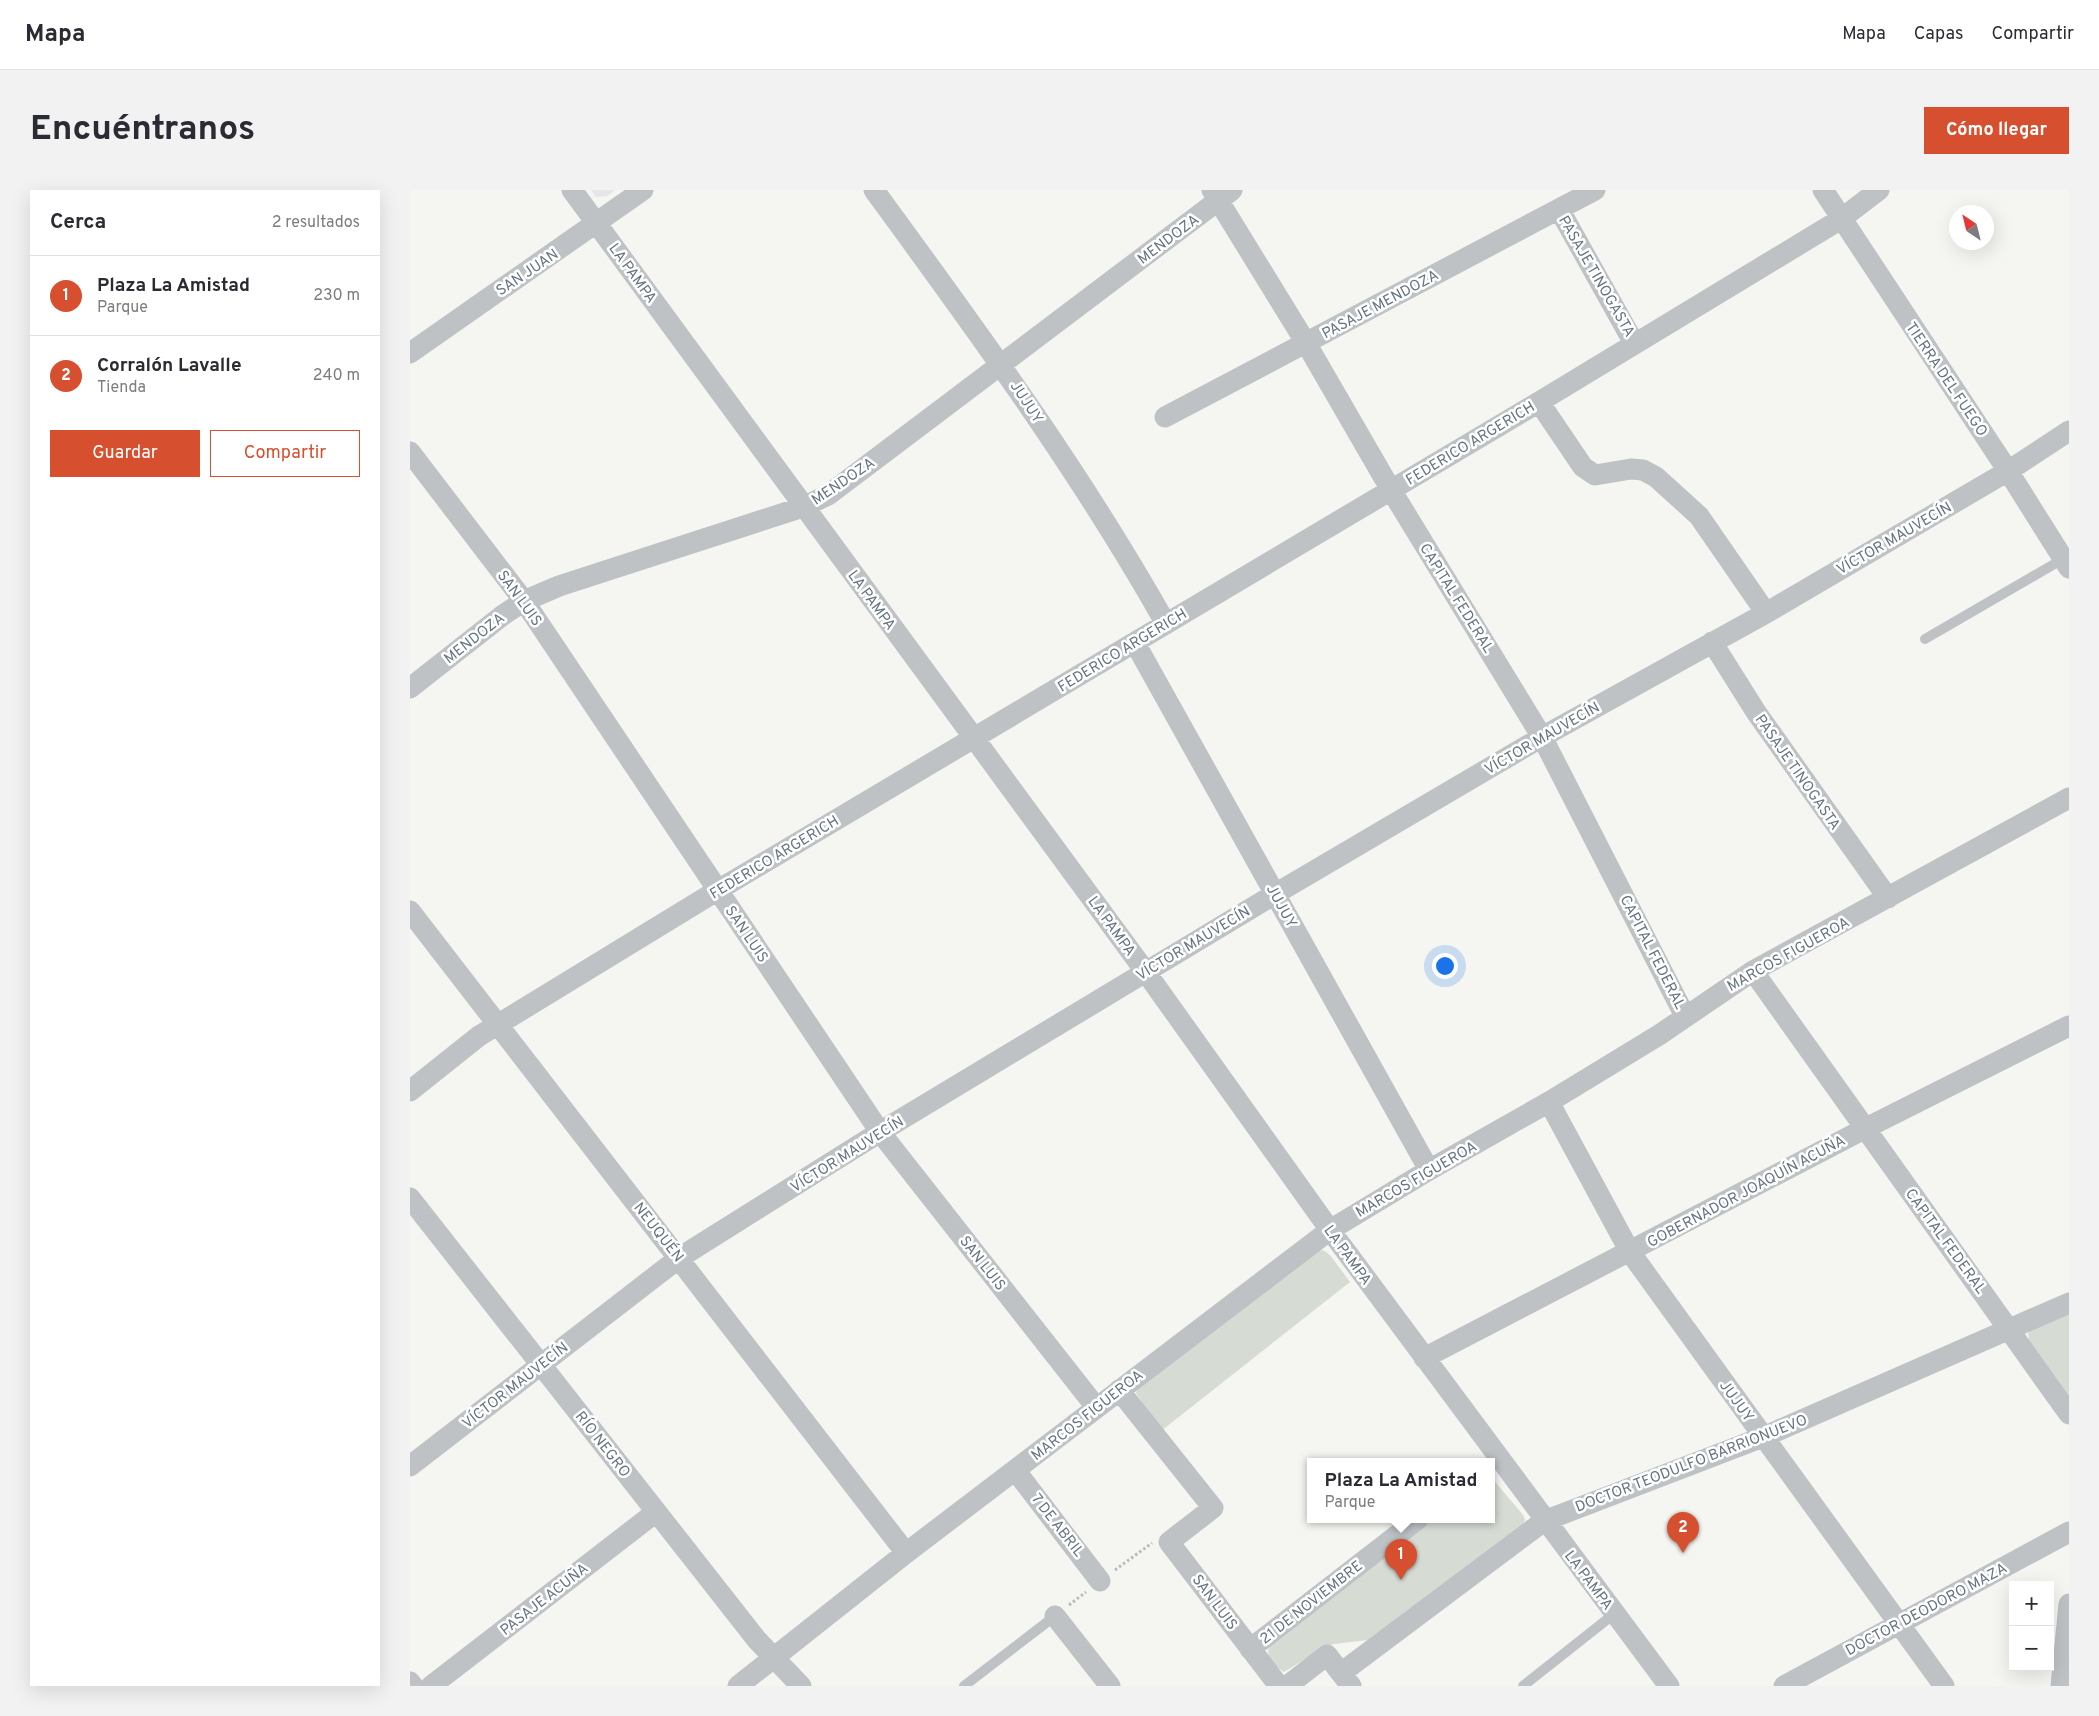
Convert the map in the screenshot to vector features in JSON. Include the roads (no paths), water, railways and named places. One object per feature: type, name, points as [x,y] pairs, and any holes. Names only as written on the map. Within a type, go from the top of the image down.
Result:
[{"type":"street","name":"LA PAMPA","points":[[572,190],[1145,971],[1424,1358],[1493,1458]]},
{"type":"street","name":"SAN JUAN","points":[[410,353],[598,224],[643,190]]},
{"type":"street","name":"JUJUY","points":[[874,190],[1002,364],[1120,543],[1166,624]]},
{"type":"street","name":"PASAJE MENDOZA","points":[[1165,417],[1595,190]]},
{"type":"street","name":"TIERRA DEL FUEGO","points":[[1823,190],[2008,471],[2066,564]]},
{"type":"street","name":"FEDERICO ARGERICH","points":[[410,1091],[479,1036],[718,890],[1539,402],[1841,219],[1879,190]]},
{"type":"street","name":"MENDOZA","points":[[410,688],[524,601],[559,586],[803,507],[828,495],[1002,364],[1221,193]]},
{"type":"street","name":"CAPITAL FEDERAL","points":[[1221,193],[1390,490],[1542,737],[1685,1016]]},
{"type":"street","name":"PASAJE TINOGASTA","points":[[1559,209],[1634,343]]},
{"type":"street","points":[[1539,402],[1583,467],[1595,475],[1632,469],[1643,470],[1656,477],[1699,516],[1766,613]]},
{"type":"street","name":"VÍCTOR MAUVECÍN","points":[[410,1466],[680,1258],[880,1132],[1275,894],[1542,737],[1766,613],[2008,471],[2069,431]]},
{"type":"street","name":"SAN LUIS","points":[[410,452],[524,601],[880,1132],[1096,1407]]},
{"type":"street","name":"PASAJE TINOGASTA","points":[[1712,642],[1756,712],[1888,898]]},
{"type":"street","name":"JUJUY","points":[[1135,643],[1429,1170]]},
{"type":"street","name":"MARCOS FIGUEROA","points":[[738,1686],[906,1553],[1330,1230],[1659,1036],[1685,1016],[1753,971],[2069,798]]},
{"type":"street","name":"NEUQUÉN","points":[[410,912],[680,1258],[906,1553]]},
{"type":"street","name":"CAPITAL FEDERAL","points":[[1753,971],[2069,1414]]},
{"type":"street","name":"GOBERNADOR JOAQUÍN ACUÑA","points":[[1424,1358],[1866,1128],[2069,1026]]},
{"type":"street","name":"JUJUY","points":[[1549,1102],[1630,1252],[1944,1686]]},
{"type":"street","name":"RÍO NEGRO","points":[[410,1198],[757,1640],[775,1657],[800,1686]]},
{"type":"street","name":"DOCTOR TEODULFO BARRIONUEVO","points":[[1346,1680],[1544,1521],[1763,1437],[2069,1303]]},
{"type":"street","name":"SAN LUIS","points":[[1119,1390],[1213,1508],[1169,1542],[1279,1686]]},
{"type":"street","name":"LA PAMPA","points":[[1495,1461],[1544,1521],[1668,1686]]},
{"type":"street","name":"7 DE ABRIL","points":[[1015,1470],[1100,1581]]},
{"type":"street","name":"PASAJE ACUÑA","points":[[431,1686],[656,1512]]},
{"type":"street","name":"21 DE NOVIEMBRE","points":[[1250,1649],[1413,1523]]},
{"type":"street","name":"DOCTOR DEODORO MAZA","points":[[1784,1686],[2069,1532]]},
{"type":"street","points":[[2061,1686],[2069,1604]]},
{"type":"street","points":[[1055,1616],[1110,1686]]},
{"type":"street","points":[[1287,1686],[1327,1655],[1346,1680]]},
{"type":"street","points":[[410,1682],[413,1686]]},
{"type":"lane","points":[[1925,639],[2066,564]]},
{"type":"lane","points":[[1522,1686],[1614,1614]]},
{"type":"lane","points":[[964,1686],[1055,1616]]},
{"type":"place","name":"Corralón Lavalle","points":[[1683,1553]]},
{"type":"place","name":"Plaza La Amistad","points":[[1401,1580]]}]
